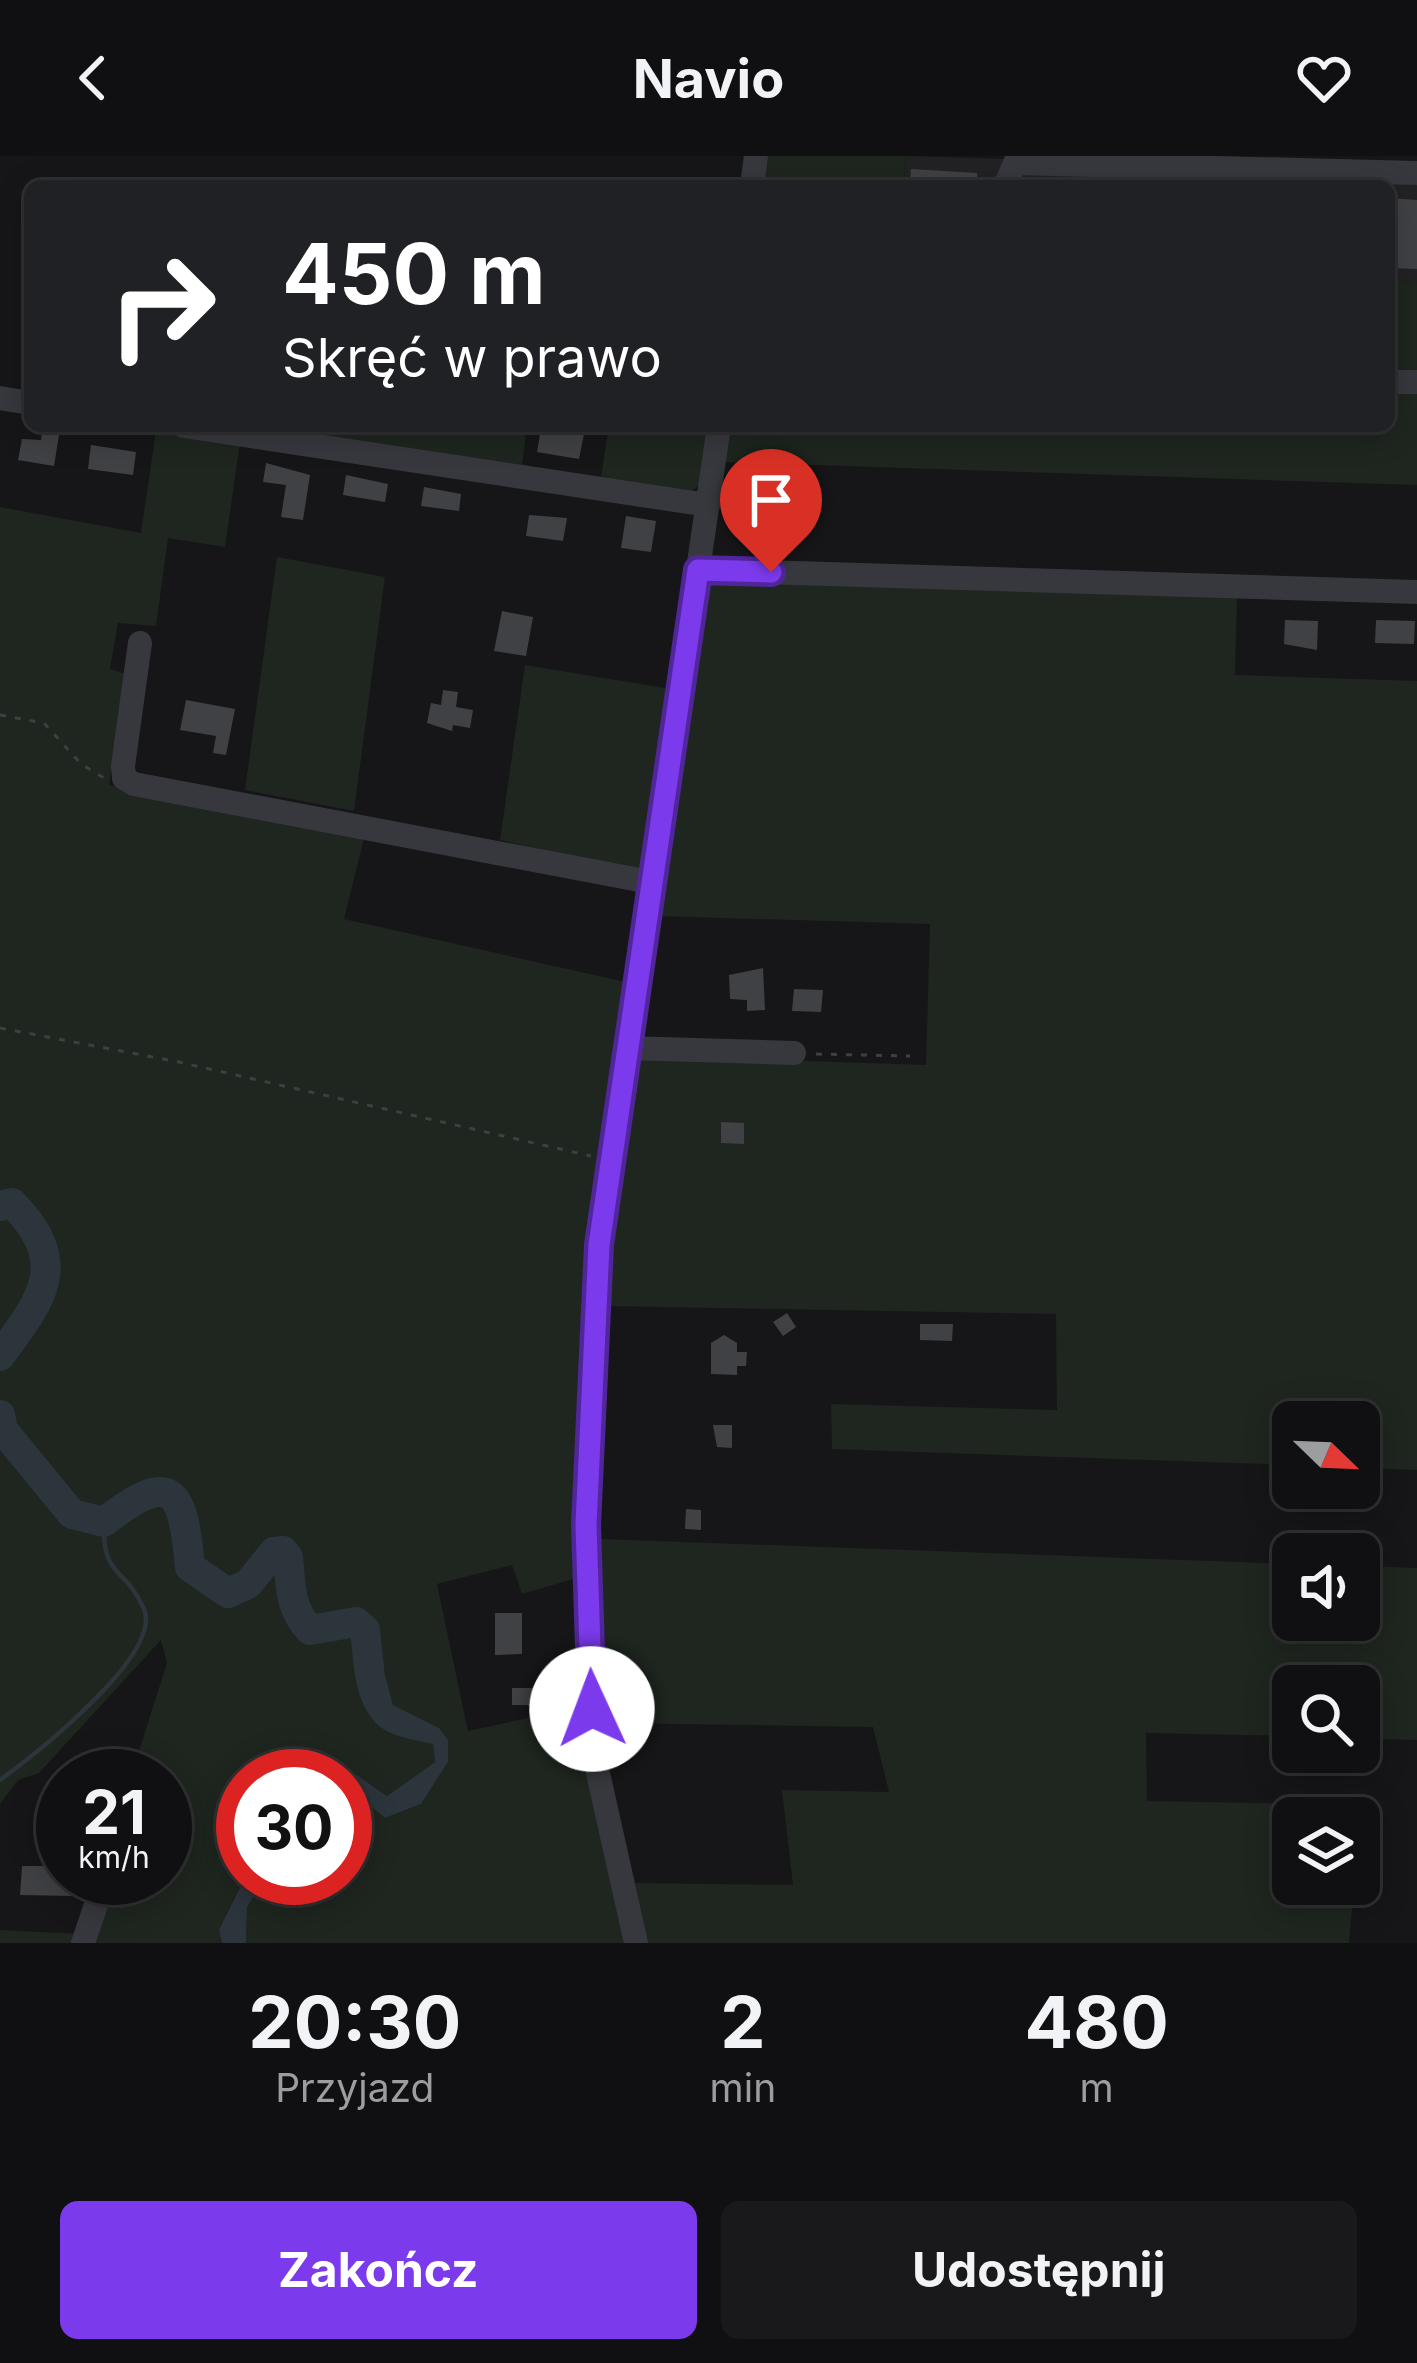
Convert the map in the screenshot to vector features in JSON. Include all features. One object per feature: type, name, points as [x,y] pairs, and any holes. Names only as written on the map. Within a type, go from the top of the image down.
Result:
[{"type":"street","points":[[1008,180],[1015,163],[1417,173]]},
{"type":"street","points":[[224,432],[708,505]]},
{"type":"street","points":[[636,1943],[594,1755],[586,1525],[599,1245],[717,432]]},
{"type":"street","points":[[698,570],[1417,592]]},
{"type":"street","points":[[140,643],[124,778],[650,882]]},
{"type":"street","points":[[626,1048],[794,1053]]},
{"type":"street","points":[[83,1943],[96,1905]]},
{"type":"path","points":[[0,715],[44,723],[81,764],[103,778],[124,778]]},
{"type":"path","points":[[0,1028],[179,1062],[610,1160]]},
{"type":"path","points":[[794,1053],[910,1056]]},
{"type":"shaded area","points":[[767,156],[905,156],[904,180],[764,180]]},
{"type":"shaded area","points":[[905,156],[1257,166],[1417,182],[1417,282],[1395,281],[1395,180],[904,180]]},
{"type":"shaded area","points":[[1395,281],[1417,282],[1417,376],[1395,376]]},
{"type":"shaded area","points":[[1395,389],[1417,390],[1417,485],[722,462],[726,432],[1395,432]]},
{"type":"shaded area","points":[[156,432],[240,443],[225,547],[168,538],[156,626],[118,623],[110,669],[125,674],[109,785],[364,838],[344,919],[626,982],[585,1284],[573,1579],[522,1594],[512,1565],[437,1584],[468,1731],[574,1708],[625,1943],[246,1943],[248,1905],[372,1905],[372,1806],[386,1818],[421,1804],[448,1762],[439,1728],[393,1705],[377,1654],[354,1642],[398,1735],[433,1744],[435,1762],[387,1796],[372,1785],[372,1749],[216,1749],[216,1905],[234,1905],[219,1930],[222,1943],[89,1943],[103,1905],[192,1905],[192,1749],[140,1749],[167,1663],[161,1640],[61,1749],[36,1749],[36,1774],[18,1780],[0,1804],[0,507],[141,533]]},
{"type":"shaded area","points":[[294,432],[526,432],[522,465]]},
{"type":"shaded area","points":[[608,432],[708,432],[699,485],[692,491],[601,477]]},
{"type":"shaded area","points":[[277,557],[385,577],[354,811],[245,790]]},
{"type":"shaded area","points":[[704,577],[1237,595],[1235,675],[1417,681],[1417,1470],[1380,1469],[1380,1401],[1272,1401],[1272,1464],[832,1449],[831,1404],[1057,1410],[1056,1314],[605,1306],[606,1238],[633,1055],[926,1065],[930,924],[655,916]]},
{"type":"shaded area","points":[[525,665],[671,689],[645,863],[634,870],[500,840]]},
{"type":"shaded area","points":[[601,1539],[1272,1563],[1272,1641],[1380,1641],[1380,1567],[1417,1568],[1417,1740],[1380,1739],[1380,1665],[1272,1665],[1272,1736],[1146,1733],[1147,1801],[1272,1803],[1272,1905],[1352,1905],[1349,1943],[646,1943],[635,1883],[793,1885],[782,1790],[889,1792],[873,1727],[608,1723]]},
{"type":"shaded area","points":[[372,1626],[393,1705],[439,1728],[448,1740],[448,1762],[421,1804],[385,1818],[372,1807],[372,1786],[387,1796],[435,1762],[433,1744],[383,1729],[370,1717],[356,1682],[357,1633]]},
{"type":"shaded area","points":[[232,1905],[248,1905],[246,1943],[222,1943],[219,1930]]},
{"type":"shaded area","points":[[0,1930],[81,1934],[78,1943],[0,1943]]},
{"type":"building","points":[[911,169],[977,173],[977,180],[910,180]]},
{"type":"building","points":[[1395,198],[1417,200],[1417,269],[1395,268]]},
{"type":"building","points":[[540,432],[584,434],[579,459],[537,452]]},
{"type":"building","points":[[42,433],[59,435],[54,466],[18,460],[22,439],[41,440]]},
{"type":"building","points":[[91,445],[136,452],[133,475],[88,469]]},
{"type":"building","points":[[266,463],[310,475],[303,520],[281,517],[286,485],[263,482]]},
{"type":"building","points":[[346,475],[388,484],[385,502],[343,495]]},
{"type":"building","points":[[424,487],[461,494],[459,511],[421,506]]},
{"type":"building","points":[[529,515],[567,518],[563,541],[526,536]]},
{"type":"building","points":[[626,516],[656,521],[651,552],[621,548]]},
{"type":"building","points":[[502,611],[533,617],[526,656],[494,651]]},
{"type":"building","points":[[1285,620],[1318,621],[1317,650],[1284,644]]},
{"type":"building","points":[[1376,620],[1415,621],[1414,644],[1375,643]]},
{"type":"building","points":[[443,690],[458,692],[456,707],[473,710],[470,728],[453,725],[452,731],[427,723],[431,703],[441,705]]},
{"type":"building","points":[[186,700],[235,709],[226,755],[213,753],[216,736],[180,730]]},
{"type":"building","points":[[763,968],[765,1010],[747,1011],[747,1000],[730,999],[729,975]]},
{"type":"building","points":[[794,989],[823,990],[821,1012],[792,1011]]},
{"type":"building","points":[[721,1122],[744,1123],[744,1144],[721,1143]]},
{"type":"building","points":[[787,1313],[796,1327],[783,1336],[773,1322]]},
{"type":"building","points":[[920,1324],[953,1324],[952,1341],[920,1340]]},
{"type":"building","points":[[724,1335],[737,1343],[737,1352],[747,1352],[746,1366],[737,1366],[737,1375],[711,1374],[711,1343]]},
{"type":"building","points":[[713,1425],[732,1425],[732,1448],[717,1447]]},
{"type":"building","points":[[686,1509],[701,1510],[701,1530],[685,1529]]},
{"type":"building","points":[[495,1613],[522,1613],[522,1654],[495,1655]]},
{"type":"building","points":[[512,1688],[541,1688],[541,1705],[512,1705]]},
{"type":"building","points":[[22,1866],[36,1866],[36,1895],[20,1895]]},
{"type":"waterway","points":[[0,1206],[12,1203],[30,1224],[45,1262],[38,1298],[0,1356]]},
{"type":"waterway","points":[[0,1415],[3,1430],[72,1514],[104,1522],[146,1495],[171,1495],[183,1520],[190,1567],[228,1593],[248,1584],[274,1552],[283,1551],[303,1622],[310,1630],[356,1622],[365,1630],[369,1668]]},
{"type":"waterway","points":[[0,1780],[92,1703],[134,1652],[145,1629],[144,1609],[137,1595],[107,1554],[104,1522]]},
{"type":"route","points":[[592,1709],[586,1525],[599,1245],[698,570],[771,572]]}]
